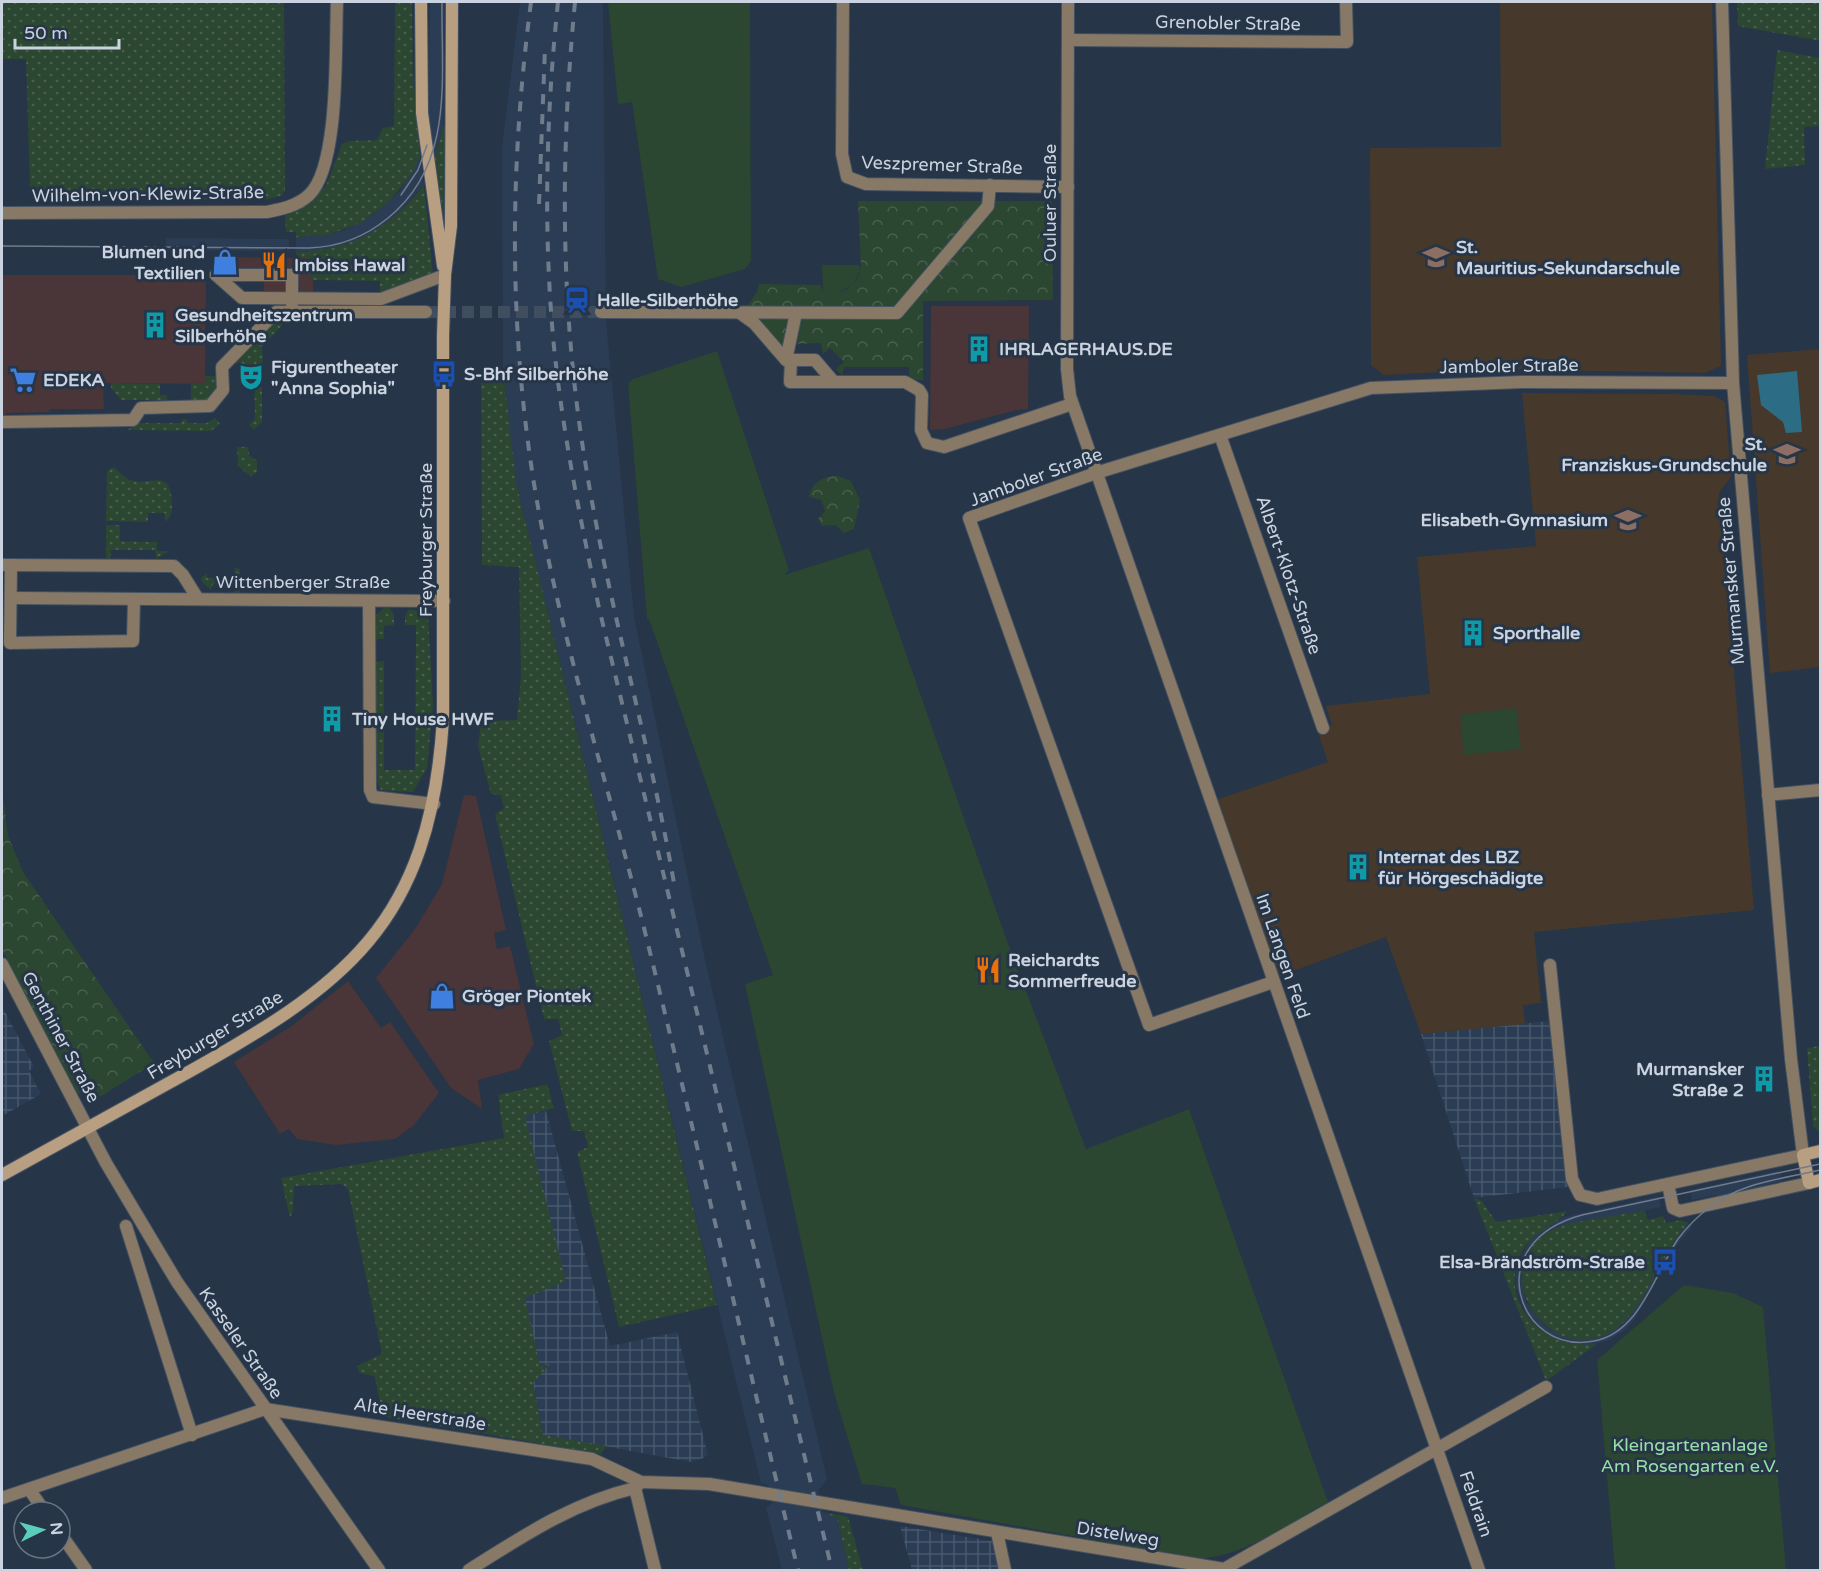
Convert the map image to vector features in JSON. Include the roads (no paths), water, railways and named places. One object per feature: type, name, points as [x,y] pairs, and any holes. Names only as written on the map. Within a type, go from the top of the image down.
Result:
[{"type":"street","name":"Wilhelm-von-Klewiz-Straße","points":[[2,213],[267,212],[289,207],[309,195],[324,174],[329,148],[337,2]]},
{"type":"street","name":"Freyburger Straße","points":[[421,2],[422,114],[437,241],[445,275]]},
{"type":"street","name":"Freyburger Straße","points":[[2,1175],[244,1042],[308,999],[338,974],[374,934],[403,890],[416,863],[434,804],[440,772],[444,719],[445,275],[452,226],[452,2]]},
{"type":"street","name":"Veszpremer Straße","points":[[843,2],[842,154],[847,177],[866,184],[1068,187]]},
{"type":"street","name":"Ouluer Straße","points":[[1068,2],[1067,369],[1072,404],[1096,473]]},
{"type":"street","name":"Grenobler Straße","points":[[1068,40],[1347,42],[1346,2]]},
{"type":"street","name":"Murmansker Straße","points":[[1722,2],[1733,383],[1790,1053],[1803,1155]]},
{"type":"street","points":[[601,312],[897,313],[988,206],[990,185]]},
{"type":"street","points":[[292,312],[292,298],[292,275],[216,275],[242,298],[292,298],[315,298],[381,298],[445,275]]},
{"type":"street","points":[[2,422],[133,420],[141,408],[210,406],[223,390],[222,367],[276,312],[389,317],[426,312]]},
{"type":"street","points":[[740,313],[754,323],[786,360],[796,313]]},
{"type":"street","points":[[833,381],[904,382],[914,386],[922,395],[923,436],[927,443],[944,447],[1072,404]]},
{"type":"street","name":"Jamboler Straße","points":[[1273,982],[1149,1025],[969,518],[1096,473],[1371,388],[1522,382],[1733,383]]},
{"type":"street","name":"Albert-Klotz-Straße","points":[[1220,435],[1323,728]]},
{"type":"street","name":"Im Langen Feld","points":[[1096,473],[1438,1450]]},
{"type":"street","name":"Wittenberger Straße","points":[[134,599],[133,641],[10,643],[12,598],[6,565],[174,566],[183,575],[198,599]]},
{"type":"street","name":"Wittenberger Straße","points":[[12,598],[444,601]]},
{"type":"street","points":[[369,601],[370,790],[373,797],[434,804]]},
{"type":"street","points":[[1768,795],[1821,790]]},
{"type":"street","name":"Genthiner Straße","points":[[2,964],[88,1127]]},
{"type":"street","points":[[1550,965],[1572,1179],[1576,1191],[1591,1200],[1821,1151]]},
{"type":"street","name":"Kasseler Straße","points":[[88,1127],[106,1163],[177,1282],[378,1570]]},
{"type":"street","points":[[1668,1184],[1673,1208],[1680,1211],[1815,1182],[1803,1155]]},
{"type":"street","points":[[126,1226],[192,1436]]},
{"type":"street","name":"Distelweg","points":[[638,1485],[709,1484],[1224,1569],[1546,1387]]},
{"type":"street","name":"Alte Heerstraße","points":[[2,1498],[192,1436],[265,1409],[592,1459],[638,1485]]},
{"type":"street","name":"Feldrain","points":[[1438,1450],[1479,1570]]},
{"type":"street","points":[[469,1570],[534,1528],[558,1516],[638,1485],[655,1570]]},
{"type":"street","points":[[29,1489],[37,1500]]},
{"type":"street","points":[[997,1532],[1005,1570]]},
{"type":"street","points":[[72,1550],[86,1570]]},
{"type":"tunnel","points":[[426,312],[601,312]]},
{"type":"tram line","points":[[2,246],[309,248],[341,243],[370,231],[388,218],[410,196],[425,172],[434,146],[440,118],[442,90],[442,2]]},
{"type":"tram line","points":[[401,195],[418,170],[427,145]]},
{"type":"tram line","points":[[1820,1164],[1582,1215],[1550,1229],[1529,1249],[1520,1271],[1520,1294],[1529,1315],[1545,1332],[1567,1341],[1594,1341],[1610,1336],[1635,1314],[1678,1239],[1706,1210],[1735,1192],[1749,1187],[1820,1170]]},
{"type":"railway","points":[[531,2],[519,128],[515,254],[521,381],[538,507],[561,613],[644,928],[798,1570]]},
{"type":"railway","points":[[558,2],[547,174],[548,261],[554,347],[573,478],[599,608],[832,1570]]},
{"type":"railway","points":[[575,2],[567,118],[565,235],[567,293],[577,409],[595,520],[654,783],[675,889]]},
{"type":"railway","points":[[539,204],[545,48]]},
{"type":"place","name":"St. Mauritius-Sekundarschule","points":[[1436,257]]},
{"type":"place","name":"Blumen und Textilien","points":[[225,262]]},
{"type":"place","name":"Imbiss Hawal","points":[[274,265]]},
{"type":"place","name":"Halle-Silberhöhe","points":[[577,300]]},
{"type":"place","name":"Gesundheitszentrum Silberhöhe","points":[[155,325]]},
{"type":"place","name":"IHRLAGERHAUS.DE","points":[[979,349]]},
{"type":"place","name":"S-Bhf Silberhöhe","points":[[444,374]]},
{"type":"place","name":"Figurentheater \"Anna Sophia\"","points":[[251,377]]},
{"type":"place","name":"EDEKA","points":[[23,380]]},
{"type":"place","name":"St. Franziskus-Grundschule","points":[[1787,454]]},
{"type":"place","name":"Elisabeth-Gymnasium","points":[[1628,520]]},
{"type":"place","name":"Sporthalle","points":[[1473,633]]},
{"type":"place","name":"Tiny House HWF","points":[[332,719]]},
{"type":"place","name":"Internat des LBZ für Hörgeschädigte","points":[[1358,867]]},
{"type":"place","name":"Reichardts Sommerfreude","points":[[988,970]]},
{"type":"place","name":"Gröger Piontek","points":[[442,996]]},
{"type":"place","name":"Murmansker Straße 2","points":[[1764,1079]]},
{"type":"place","name":"Elsa-Brändström-Straße","points":[[1665,1262]]},
{"type":"park label","name":"Kleingartenanlage Am Rosengarten e.V.","points":[[1690,1455]]}]
